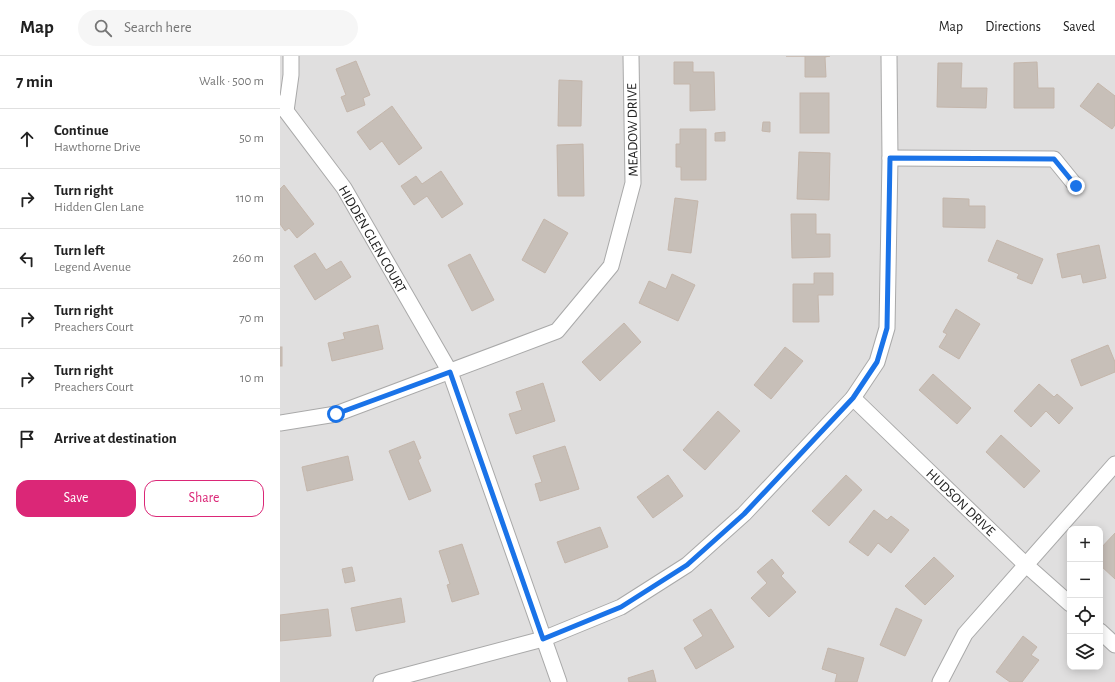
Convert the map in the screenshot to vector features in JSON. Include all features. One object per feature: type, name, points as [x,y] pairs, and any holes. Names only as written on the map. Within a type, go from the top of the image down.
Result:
[{"type":"street","name":"HIDDEN GLEN COURT","points":[[291,56],[291,75],[283,107],[344,188],[450,372],[559,682]]},
{"type":"street","name":"MEADOW DRIVE","points":[[280,423],[336,414],[557,331],[610,266],[633,183],[631,56]]},
{"type":"street","points":[[380,682],[543,639],[621,607],[687,565],[744,514],[853,398],[877,362],[887,328],[890,158],[889,56]]},
{"type":"street","points":[[890,158],[1054,159],[1076,186]]},
{"type":"street","name":"HUDSON DRIVE","points":[[853,398],[1025,564],[1067,601]]},
{"type":"street","points":[[940,682],[965,634],[1025,564],[1115,464]]},
{"type":"street","points":[[1103,634],[1115,645]]},
{"type":"shaded area","points":[[280,56],[1115,56],[1115,682],[280,682]]},
{"type":"building","points":[[805,56],[830,56],[825,57],[826,77],[805,77]]},
{"type":"building","points":[[356,61],[370,95],[363,98],[365,105],[347,112],[341,97],[346,95],[336,69]]},
{"type":"building","points":[[674,62],[693,62],[693,72],[714,72],[715,110],[690,111],[690,84],[674,84]]},
{"type":"building","points":[[1037,62],[1038,88],[1054,88],[1054,108],[1014,108],[1014,63]]},
{"type":"building","points":[[938,63],[962,63],[961,88],[987,88],[986,108],[937,107]]},
{"type":"building","points":[[559,80],[582,81],[581,126],[558,126]]},
{"type":"building","points":[[1098,83],[1115,96],[1115,125],[1112,129],[1080,106]]},
{"type":"building","points":[[800,93],[829,93],[829,133],[800,133]]},
{"type":"building","points":[[392,106],[422,148],[399,165],[382,141],[370,150],[357,132]]},
{"type":"building","points":[[763,122],[770,122],[770,132],[762,131]]},
{"type":"building","points":[[680,129],[706,129],[706,180],[681,180],[681,167],[676,167],[676,144],[680,144]]},
{"type":"building","points":[[725,132],[725,141],[715,141],[715,133]]},
{"type":"building","points":[[583,144],[584,196],[558,196],[557,145]]},
{"type":"building","points":[[799,152],[830,153],[829,200],[797,199]]},
{"type":"building","points":[[441,171],[463,204],[442,218],[427,196],[414,205],[401,186],[416,176],[422,184]]},
{"type":"building","points":[[284,185],[314,224],[297,238],[289,228],[285,231],[280,224],[280,189]]},
{"type":"building","points":[[675,198],[698,201],[691,253],[668,250]]},
{"type":"building","points":[[943,198],[969,199],[969,206],[985,206],[985,228],[943,227]]},
{"type":"building","points":[[791,214],[816,214],[816,234],[830,234],[830,257],[792,258]]},
{"type":"building","points":[[544,219],[568,233],[545,273],[522,260]]},
{"type":"building","points":[[997,240],[1043,259],[1032,284],[1017,278],[1019,274],[988,261]]},
{"type":"building","points":[[1099,245],[1106,278],[1083,283],[1081,274],[1062,278],[1057,254]]},
{"type":"building","points":[[315,253],[326,270],[341,261],[351,277],[315,300],[294,266]]},
{"type":"building","points":[[470,254],[494,300],[472,311],[448,265]]},
{"type":"building","points":[[814,273],[833,273],[833,295],[818,295],[819,322],[793,322],[793,284],[814,284]]},
{"type":"building","points":[[672,274],[695,285],[678,321],[639,303],[649,281],[666,289]]},
{"type":"building","points":[[956,309],[980,324],[959,359],[939,347],[947,334],[943,332]]},
{"type":"building","points":[[624,323],[641,342],[600,381],[582,362]]},
{"type":"building","points":[[378,325],[383,349],[332,361],[328,343],[345,339],[343,333]]},
{"type":"building","points":[[1108,345],[1115,362],[1115,372],[1081,386],[1071,360]]},
{"type":"building","points":[[280,347],[282,347],[282,366],[280,366]]},
{"type":"building","points":[[785,347],[803,361],[771,399],[754,385]]},
{"type":"building","points":[[933,374],[971,408],[957,424],[919,390]]},
{"type":"building","points":[[543,383],[555,421],[516,434],[509,414],[522,410],[516,392]]},
{"type":"building","points":[[1039,384],[1054,397],[1057,394],[1073,408],[1059,424],[1046,411],[1031,427],[1014,411]]},
{"type":"building","points":[[718,411],[740,431],[705,470],[683,450]]},
{"type":"building","points":[[1001,435],[1040,471],[1024,488],[986,452]]},
{"type":"building","points":[[414,441],[421,458],[418,460],[431,491],[409,500],[389,451]]},
{"type":"building","points":[[565,446],[579,489],[540,501],[535,484],[542,482],[533,456]]},
{"type":"building","points":[[348,456],[353,480],[307,491],[302,467]]},
{"type":"building","points":[[668,475],[683,496],[653,518],[637,497]]},
{"type":"building","points":[[846,475],[862,490],[829,526],[812,511]]},
{"type":"building","points":[[874,510],[887,520],[891,516],[909,530],[891,553],[878,543],[868,556],[849,542]]},
{"type":"building","points":[[600,527],[608,547],[565,563],[557,542]]},
{"type":"building","points":[[1115,533],[1115,579],[1103,568],[1103,546]]},
{"type":"building","points":[[462,544],[479,594],[452,602],[447,585],[450,584],[439,551]]},
{"type":"building","points":[[934,557],[954,576],[925,605],[905,586]]},
{"type":"building","points":[[772,559],[784,573],[781,576],[796,592],[769,617],[751,598],[767,583],[757,572]]},
{"type":"building","points":[[352,567],[355,581],[345,583],[342,569]]},
{"type":"building","points":[[401,598],[405,622],[356,631],[351,608]]},
{"type":"building","points":[[896,608],[922,620],[905,656],[880,645]]},
{"type":"building","points":[[328,609],[331,636],[280,641],[280,615]]},
{"type":"building","points":[[711,609],[734,647],[696,669],[684,648],[703,636],[693,620]]},
{"type":"building","points":[[1023,636],[1037,647],[1031,655],[1039,660],[1022,682],[1010,682],[996,672]]},
{"type":"building","points":[[828,648],[864,658],[857,682],[835,682],[837,674],[822,669]]},
{"type":"building","points":[[653,670],[656,682],[629,682],[628,678]]},
{"type":"route","points":[[336,414],[450,372],[543,639],[621,607],[687,565],[744,514],[853,398],[877,362],[887,328],[890,158],[1054,159],[1076,186]]}]
